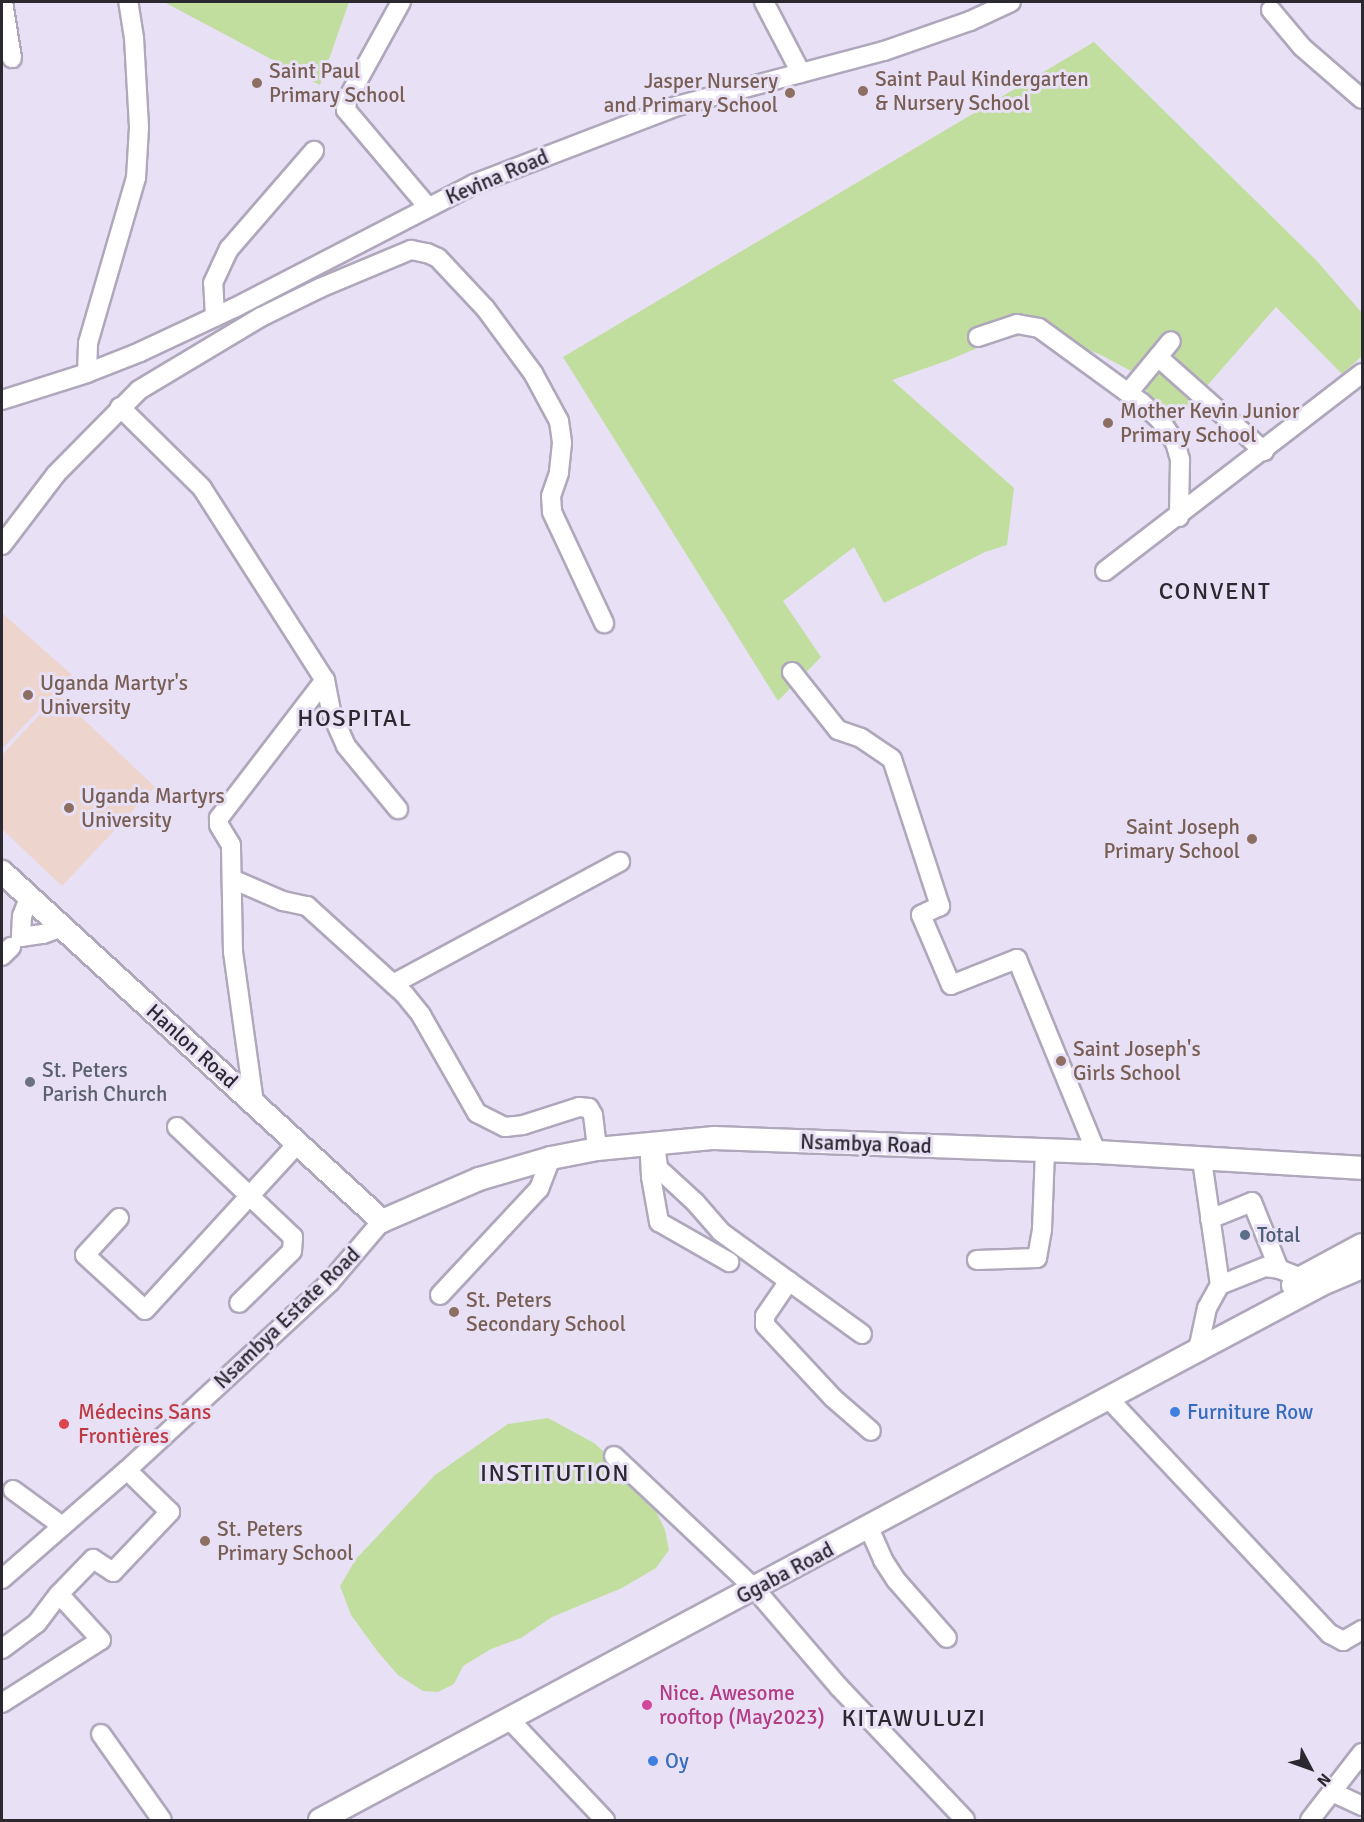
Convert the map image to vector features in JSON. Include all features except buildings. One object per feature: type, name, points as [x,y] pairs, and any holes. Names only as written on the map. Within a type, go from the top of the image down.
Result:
[{"type":"main road","name":"Hanlon Road","points":[[2,872],[382,1221]]},
{"type":"main road","name":"Nsambya Road","points":[[382,1221],[479,1179],[551,1158],[597,1149],[714,1138],[1096,1152],[1362,1168]]},
{"type":"main road","name":"Ggaba Road","points":[[1249,1324],[1302,1278],[1362,1245]]},
{"type":"main road","name":"Ggaba Road","points":[[320,1821],[1320,1285],[1362,1267]]},
{"type":"street","points":[[3,2],[12,57]]},
{"type":"street","points":[[87,373],[88,343],[136,178],[139,127],[134,38],[128,2]]},
{"type":"street","points":[[401,2],[347,100],[346,110],[428,207]]},
{"type":"street","points":[[764,2],[801,73]]},
{"type":"street","name":"Kevina Road","points":[[2,399],[87,373],[215,317],[474,184],[677,106],[894,47],[970,21],[1011,2]]},
{"type":"street","points":[[1271,10],[1302,48],[1362,99]]},
{"type":"street","points":[[215,317],[213,283],[229,249],[314,151]]},
{"type":"street","points":[[2,545],[56,474],[120,407],[159,376],[261,317],[320,288],[411,250],[427,253],[446,266],[485,308],[533,373],[559,421],[562,443],[559,473],[551,496],[552,512],[604,623]]},
{"type":"street","points":[[978,337],[1017,324],[1039,328],[1128,393],[1160,420],[1175,442],[1180,460],[1179,517]]},
{"type":"street","points":[[1128,393],[1170,341]]},
{"type":"street","points":[[1158,357],[1264,450]]},
{"type":"street","points":[[1105,571],[1179,517],[1362,373]]},
{"type":"street","points":[[120,407],[202,488],[325,680],[331,712],[346,746],[398,809]]},
{"type":"street","points":[[792,672],[838,730],[861,738],[892,759],[940,906],[921,915],[951,985],[1017,959],[1096,1152]]},
{"type":"street","points":[[254,1103],[233,952],[231,845],[219,825],[222,812],[325,680]]},
{"type":"street","points":[[393,984],[620,862]]},
{"type":"street","points":[[232,879],[283,901],[307,906],[393,984],[422,1015],[477,1113],[505,1127],[523,1125],[579,1107],[589,1108],[593,1115],[597,1149]]},
{"type":"street","points":[[29,898],[22,916],[21,937],[43,934],[62,927]]},
{"type":"street","points":[[177,1127],[293,1237],[292,1251],[239,1303]]},
{"type":"street","points":[[119,1218],[86,1255],[145,1310],[298,1143]]},
{"type":"street","points":[[652,1143],[651,1177],[660,1222],[682,1237],[729,1262]]},
{"type":"street","points":[[652,1143],[658,1168],[695,1202],[721,1232],[862,1334]]},
{"type":"street","points":[[977,1260],[1037,1258],[1042,1229],[1045,1150]]},
{"type":"street","points":[[440,1295],[539,1189],[551,1158]]},
{"type":"street","points":[[1198,1350],[1207,1308],[1220,1285],[1202,1160]]},
{"type":"street","points":[[1210,1219],[1252,1202],[1280,1269]]},
{"type":"street","name":"Nsambya Estate Road","points":[[2,1580],[127,1470],[330,1282],[382,1221]]},
{"type":"street","points":[[1220,1285],[1265,1267],[1280,1269],[1302,1278]]},
{"type":"street","points":[[789,1281],[765,1316],[765,1325],[833,1398],[871,1431]]},
{"type":"street","points":[[1108,1398],[1330,1634],[1344,1641],[1362,1630]]},
{"type":"street","points":[[614,1456],[755,1589],[839,1687],[964,1821]]},
{"type":"street","points":[[2,1649],[37,1623],[59,1594],[93,1559],[113,1572],[170,1512],[127,1470]]},
{"type":"street","points":[[13,1490],[62,1526]]},
{"type":"street","points":[[869,1528],[883,1560],[896,1580],[947,1638]]},
{"type":"street","points":[[2,1703],[101,1640],[59,1594]]},
{"type":"street","points":[[510,1720],[605,1821]]},
{"type":"street","points":[[101,1734],[162,1821]]},
{"type":"street","points":[[1310,1821],[1362,1753]]},
{"type":"street","points":[[1332,1792],[1362,1806]]},
{"type":"shaded area","name":"Uganda Martyr's University","points":[[2,613],[72,675],[2,749]]},
{"type":"shaded area","name":"Uganda Martyrs University","points":[[58,695],[155,787],[62,886],[2,829],[2,755]]},
{"type":"green space","points":[[164,2],[349,2],[320,85]]},
{"type":"green space","points":[[1094,42],[1316,260],[1362,313],[1362,356],[1342,374],[1276,307],[1171,427],[1135,373],[1099,354],[1045,334],[1001,338],[949,360],[892,380],[1014,488],[1007,545],[985,552],[884,603],[854,547],[783,601],[821,657],[778,701],[563,357]]},
{"type":"green space","points":[[548,1418],[594,1443],[645,1488],[665,1530],[669,1550],[656,1568],[622,1588],[552,1617],[521,1638],[491,1649],[463,1666],[454,1684],[438,1692],[423,1691],[398,1675],[378,1652],[351,1615],[340,1586],[356,1559],[435,1475],[508,1424]]},
{"type":"place","name":"Saint Paul Primary School","points":[[257,83]]},
{"type":"place","name":"Saint Paul Kindergarten & Nursery School","points":[[863,91]]},
{"type":"place","name":"Jasper Nursery and Primary School","points":[[790,93]]},
{"type":"place","name":"Mother Kevin Junior Primary School","points":[[1108,423]]},
{"type":"place","name":"Uganda Martyr's University","points":[[28,695]]},
{"type":"place","name":"Uganda Martyrs University","points":[[69,808]]},
{"type":"place","name":"Saint Joseph Primary School","points":[[1252,839]]},
{"type":"place","name":"Saint Joseph's Girls School","points":[[1061,1061]]},
{"type":"place","name":"St. Peters Parish Church","points":[[30,1082]]},
{"type":"place","name":"Total","points":[[1245,1235]]},
{"type":"place","name":"St. Peters Secondary School","points":[[454,1312]]},
{"type":"place","name":"Furniture Row","points":[[1175,1412]]},
{"type":"place","name":"Médecins Sans Frontières","points":[[64,1424]]},
{"type":"place","name":"St. Peters Primary School","points":[[205,1541]]},
{"type":"place","name":"Nice. Awesome rooftop (May2023)","points":[[647,1705]]},
{"type":"place","name":"Oy","points":[[653,1761]]},
{"type":"district","name":"CONVENT","points":[[1215,592]]},
{"type":"district","name":"HOSPITAL","points":[[355,719]]},
{"type":"district","name":"INSTITUTION","points":[[555,1474]]},
{"type":"district","name":"KITAWULUZI","points":[[914,1719]]}]
